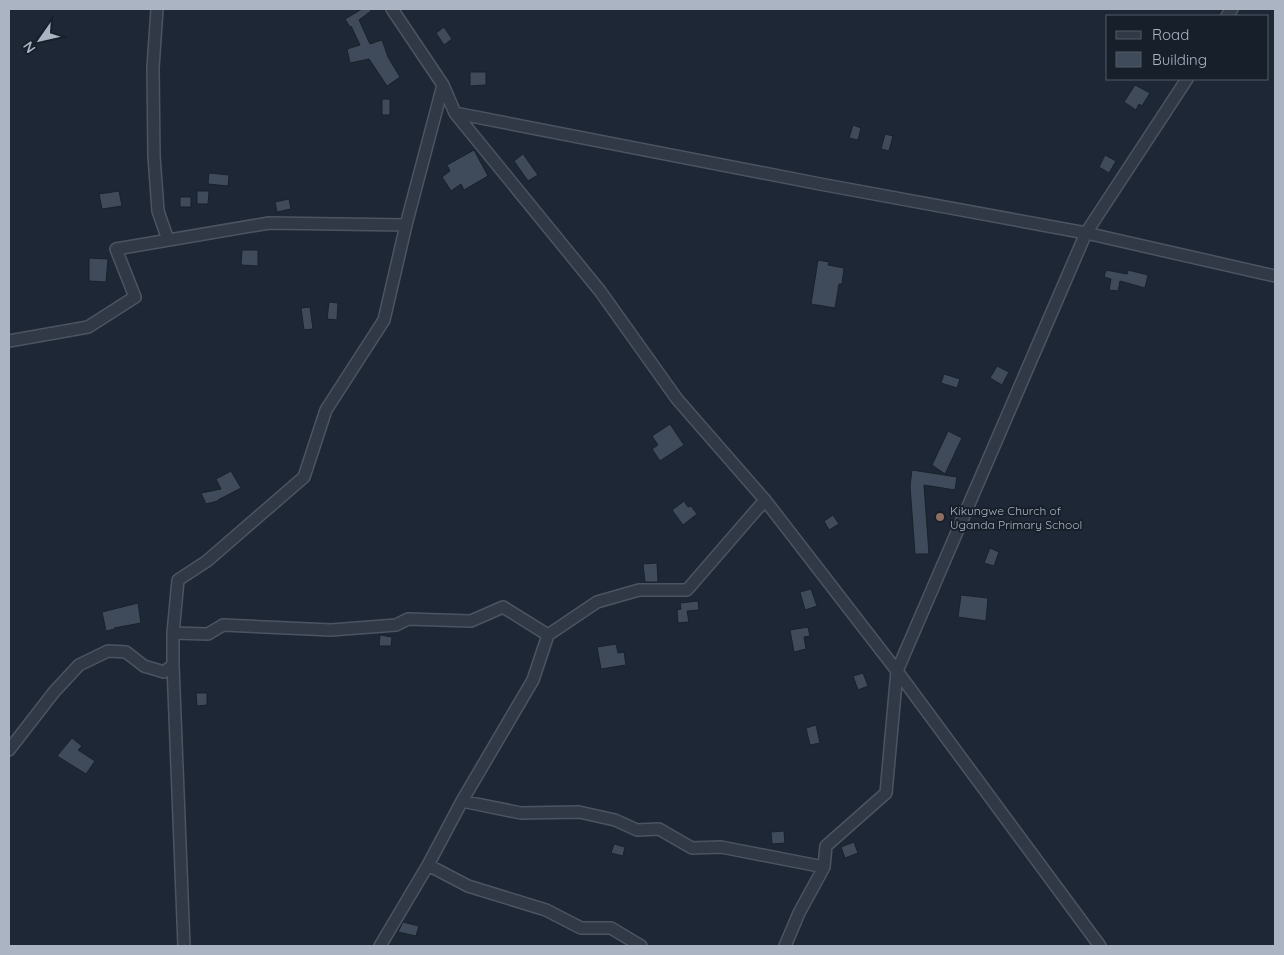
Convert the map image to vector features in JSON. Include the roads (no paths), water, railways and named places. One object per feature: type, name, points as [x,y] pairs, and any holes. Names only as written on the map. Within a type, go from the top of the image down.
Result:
[{"type":"street","points":[[157,9],[153,68],[154,156],[158,211],[168,240]]},
{"type":"street","points":[[392,9],[443,85],[455,113],[600,290],[678,400],[765,500],[897,672],[1100,946]]},
{"type":"street","points":[[784,946],[799,913],[824,868],[826,846],[886,793],[897,672],[1086,233],[1186,80]]},
{"type":"street","points":[[184,946],[173,665],[173,633],[178,580],[207,561],[304,477],[326,410],[384,320],[406,225],[443,85]]},
{"type":"street","points":[[455,113],[1086,233],[1275,276]]},
{"type":"street","points":[[9,341],[88,327],[135,297],[116,249],[269,222],[406,225]]},
{"type":"street","points":[[380,946],[532,680],[548,635],[597,602],[639,590],[688,590],[765,500]]},
{"type":"street","points":[[173,633],[208,634],[222,625],[331,630],[396,625],[408,619],[471,620],[503,607],[548,635]]},
{"type":"street","points":[[9,750],[54,692],[79,665],[108,651],[126,652],[144,666],[164,672],[173,665]]},
{"type":"street","points":[[462,801],[521,813],[579,812],[615,820],[636,830],[659,829],[692,848],[721,847],[824,868]]},
{"type":"street","points":[[428,865],[468,886],[546,910],[581,928],[612,928],[641,946]]},
{"type":"place","name":"Kikungwe Church of Uganda Primary School","points":[[940,517]]}]
